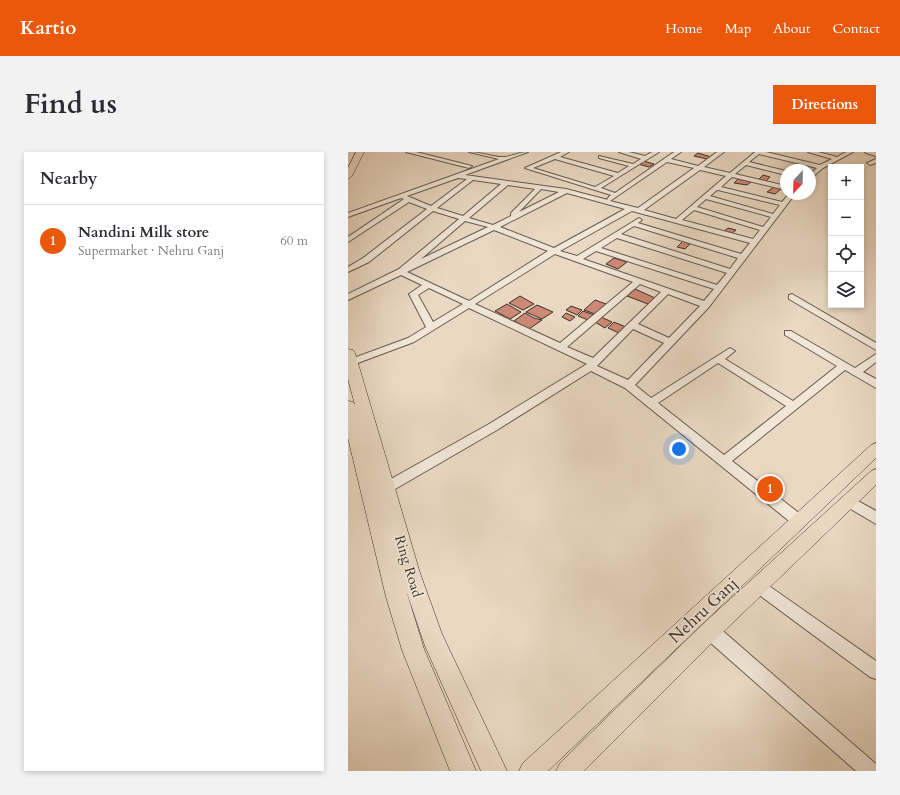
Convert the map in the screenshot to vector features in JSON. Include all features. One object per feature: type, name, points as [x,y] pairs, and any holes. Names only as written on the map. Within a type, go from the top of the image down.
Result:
[{"type":"highway","points":[[348,162],[353,152]]},
{"type":"highway","points":[[348,176],[360,152]]},
{"type":"highway","name":"Ring Road","points":[[350,358],[410,573],[433,638],[494,771]]},
{"type":"highway","name":"Ring Road","points":[[349,413],[396,597],[413,650],[463,771]]},
{"type":"main road","name":"Nehru Ganj","points":[[531,771],[876,449]]},
{"type":"main road","name":"Nehru Ganj","points":[[568,771],[710,631],[876,475]]},
{"type":"street","points":[[409,152],[469,166]]},
{"type":"street","points":[[453,162],[474,152],[506,159]]},
{"type":"street","points":[[348,215],[406,198],[458,176],[525,152]]},
{"type":"street","points":[[566,152],[528,168],[616,195]]},
{"type":"street","points":[[583,165],[611,152]]},
{"type":"street","points":[[622,152],[646,158]]},
{"type":"street","points":[[596,189],[656,152]]},
{"type":"street","points":[[640,210],[721,152]]},
{"type":"street","points":[[677,222],[705,197],[718,188],[730,175],[759,152],[821,167]]},
{"type":"street","points":[[811,152],[836,158]]},
{"type":"street","points":[[816,172],[847,152]]},
{"type":"street","points":[[868,152],[876,154]]},
{"type":"street","points":[[606,201],[675,153]]},
{"type":"street","points":[[555,157],[618,175]]},
{"type":"street","points":[[601,157],[634,166]]},
{"type":"street","points":[[666,160],[780,187]]},
{"type":"street","points":[[745,163],[780,172]]},
{"type":"street","points":[[458,176],[566,190],[640,210],[677,222],[754,242]]},
{"type":"street","points":[[348,270],[366,260],[472,178]]},
{"type":"street","points":[[400,272],[465,219],[507,182]]},
{"type":"street","points":[[504,223],[540,187]]},
{"type":"street","points":[[718,188],[783,204]]},
{"type":"street","points":[[348,297],[504,223],[566,190]]},
{"type":"street","points":[[705,197],[774,216]]},
{"type":"street","points":[[406,198],[432,209],[494,227],[554,251],[706,305]]},
{"type":"street","points":[[348,240],[406,198]]},
{"type":"street","points":[[629,385],[706,305],[733,272],[787,200]]},
{"type":"street","points":[[350,358],[411,340],[554,251],[632,208]]},
{"type":"street","points":[[693,208],[764,229]]},
{"type":"street","points":[[578,259],[650,213]]},
{"type":"street","points":[[633,224],[743,257]]},
{"type":"street","points":[[616,235],[733,272]]},
{"type":"street","points":[[595,248],[719,288]]},
{"type":"street","points":[[400,272],[561,347],[629,385],[799,520]]},
{"type":"street","points":[[561,347],[639,281]]},
{"type":"street","points":[[429,285],[413,294],[431,327]]},
{"type":"street","points":[[386,488],[492,427],[592,365],[666,291]]},
{"type":"street","points":[[792,297],[876,347]]},
{"type":"street","points":[[632,325],[670,342]]},
{"type":"street","points":[[788,333],[876,384]]},
{"type":"street","points":[[650,403],[730,351]]},
{"type":"street","points":[[856,372],[876,357]]},
{"type":"street","points":[[718,359],[793,406]]},
{"type":"street","points":[[724,461],[844,366]]},
{"type":"street","points":[[849,501],[876,518]]},
{"type":"street","points":[[758,586],[876,671]]},
{"type":"street","points":[[710,631],[870,771]]},
{"type":"building","points":[[698,153],[711,157],[707,159],[694,156]]},
{"type":"building","points":[[643,161],[654,164],[649,167],[638,164]]},
{"type":"building","points":[[763,175],[770,177],[766,181],[758,180]]},
{"type":"building","points":[[738,179],[751,182],[747,185],[734,183]]},
{"type":"building","points":[[774,187],[780,189],[775,194],[767,192]]},
{"type":"building","points":[[728,228],[736,230],[731,234],[723,232]]},
{"type":"building","points":[[683,241],[690,244],[685,249],[677,247]]},
{"type":"building","points":[[614,258],[627,262],[618,269],[606,264]]},
{"type":"building","points":[[635,289],[655,298],[648,304],[627,296]]},
{"type":"building","points":[[520,296],[534,304],[523,310],[509,303]]},
{"type":"building","points":[[595,300],[606,304],[595,314],[584,310]]},
{"type":"building","points":[[507,304],[521,312],[510,319],[495,311]]},
{"type":"building","points":[[537,305],[553,312],[542,319],[526,312]]},
{"type":"building","points":[[571,306],[582,310],[577,315],[566,310]]},
{"type":"building","points":[[583,311],[594,315],[588,320],[578,316]]},
{"type":"building","points":[[525,313],[542,320],[529,329],[514,321]]},
{"type":"building","points":[[566,313],[575,317],[570,321],[562,317]]},
{"type":"building","points":[[601,317],[612,322],[605,328],[595,322]]},
{"type":"building","points":[[614,322],[626,327],[619,333],[608,328]]},
{"type":"place","name":"Nandini Milk store","points":[[770,489]]}]
